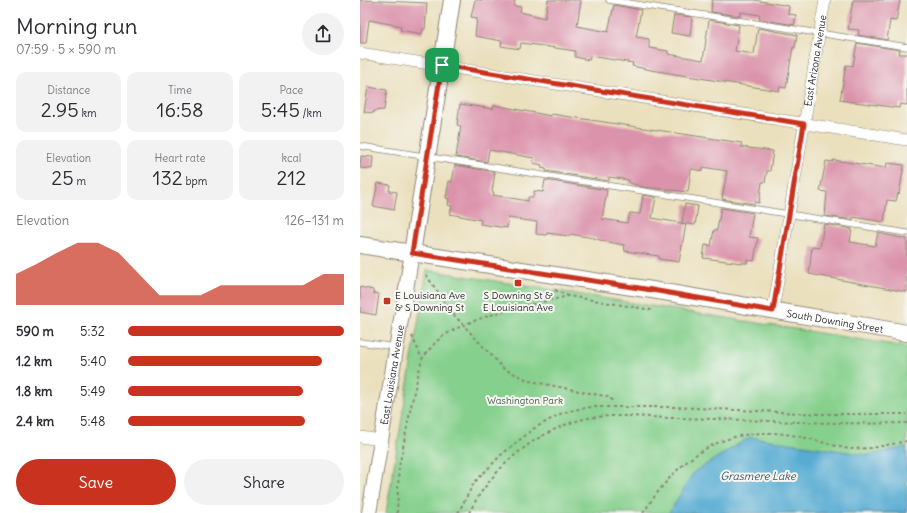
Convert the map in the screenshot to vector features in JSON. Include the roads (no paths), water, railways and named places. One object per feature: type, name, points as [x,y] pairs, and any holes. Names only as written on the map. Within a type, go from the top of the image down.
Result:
[{"type":"main road","name":"East Louisiana Avenue","points":[[412,253],[452,0]]},
{"type":"main road","name":"South Downing Street","points":[[360,245],[652,290],[907,333]]},
{"type":"street","name":"East Arizona Avenue","points":[[773,311],[825,0]]},
{"type":"street","points":[[360,53],[907,140]]},
{"type":"street","name":"East Louisiana Avenue","points":[[369,513],[412,253]]},
{"type":"street","points":[[360,437],[381,440]]},
{"type":"lane","points":[[609,0],[907,47]]},
{"type":"lane","points":[[360,146],[907,233]]},
{"type":"lane","points":[[360,342],[396,347]]},
{"type":"water","name":"Grasmere Lake","points":[[750,437],[868,455],[907,447],[907,513],[669,513],[694,472]]},
{"type":"place","name":"S Downing St & E Louisiana Ave","points":[[518,283]]},
{"type":"place","name":"E Louisiana Ave & S Downing St","points":[[387,301]]},
{"type":"park label","name":"Washington Park","points":[[525,400]]}]
